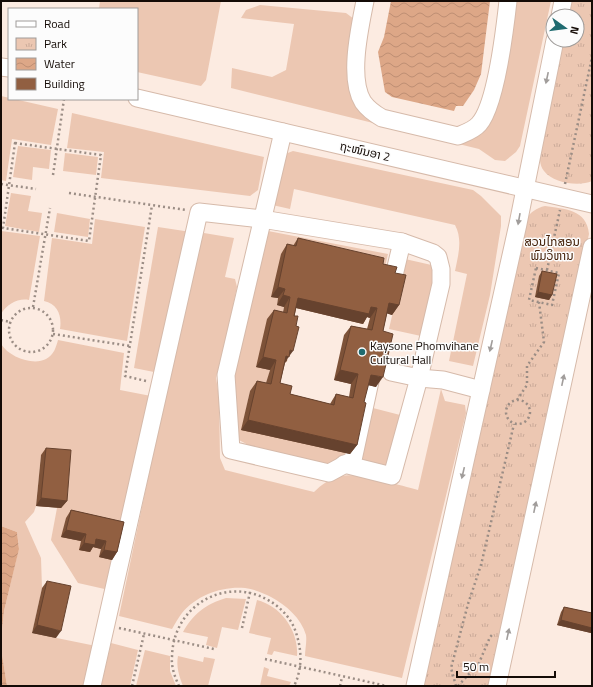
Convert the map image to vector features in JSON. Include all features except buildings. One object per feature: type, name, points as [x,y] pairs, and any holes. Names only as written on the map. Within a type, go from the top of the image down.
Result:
[{"type":"street","points":[[365,1],[356,50],[359,92],[363,102],[372,112],[382,118],[458,136],[469,132],[479,124],[487,109],[493,91],[504,39],[508,1]]},
{"type":"street","points":[[415,686],[517,232],[553,48]]},
{"type":"street","name":"ຖະໜົນອາ 2","points":[[138,98],[592,204]]},
{"type":"street","points":[[283,132],[226,375],[231,450],[329,473],[353,460],[378,349]]},
{"type":"street","points":[[92,686],[198,212],[262,219],[402,242],[433,253],[438,257],[441,269],[441,284],[419,378],[392,476],[344,464]]},
{"type":"street","points":[[387,306],[402,242]]},
{"type":"street","points":[[497,686],[592,247]]},
{"type":"street","points":[[391,372],[419,378],[443,380],[481,390]]},
{"type":"path","points":[[547,270],[592,57]]},
{"type":"path","points":[[53,175],[64,100]]},
{"type":"path","points":[[15,143],[57,149],[101,155],[89,241],[3,228],[15,143]]},
{"type":"path","points":[[1,184],[36,189]]},
{"type":"path","points":[[69,193],[198,212]]},
{"type":"path","points":[[152,205],[125,376],[160,384]]},
{"type":"path","points":[[33,307],[50,208]]},
{"type":"path","points":[[536,268],[559,273],[552,305],[539,302],[529,300],[536,268]]},
{"type":"path","points":[[517,400],[526,404],[530,410],[530,414],[526,421],[518,425],[507,419],[506,411],[509,404],[517,400],[527,385],[527,366],[544,342],[539,302]]},
{"type":"path","points":[[33,307],[41,309],[47,313],[51,319],[53,334],[46,347],[39,351],[25,352],[18,349],[9,337],[8,330],[10,322],[19,310],[33,307]]},
{"type":"path","points":[[1,320],[10,322]]},
{"type":"path","points":[[53,334],[130,346]]},
{"type":"path","points":[[495,633],[490,637],[479,663],[457,686],[451,668],[468,604],[481,565],[514,424]]},
{"type":"path","points":[[179,686],[174,674],[172,657],[174,640],[180,625],[189,611],[202,601],[217,594],[233,591],[250,592],[268,599],[284,612],[295,628],[301,647],[300,667],[294,686]]},
{"type":"path","points":[[242,628],[250,592]]},
{"type":"path","points":[[105,625],[214,649]]},
{"type":"path","points":[[132,686],[144,634]]},
{"type":"path","points":[[265,659],[387,686]]},
{"type":"path","points":[[340,686],[342,677]]},
{"type":"green space","points":[[100,1],[221,1],[206,80],[201,86],[138,72],[138,8],[99,8]]},
{"type":"green space","points":[[514,1],[551,1],[550,8],[545,8],[545,29],[520,146],[516,152],[505,161],[495,160],[479,149],[231,88],[232,68],[272,77],[286,70],[294,24],[241,18],[246,10],[260,5],[346,13],[354,19],[354,100],[466,141],[476,137],[487,121]]},
{"type":"green space","points":[[571,1],[592,1],[592,181],[580,184],[566,183],[548,175],[541,166],[539,149],[560,48],[585,48],[585,8],[570,8]]},
{"type":"green space","points":[[1,96],[8,98],[8,100],[19,100],[58,109],[51,145],[12,139],[6,181],[1,180]]},
{"type":"green space","points":[[72,113],[264,157],[258,190],[250,196],[101,178],[104,152],[67,148]]},
{"type":"green space","points":[[18,146],[51,150],[49,169],[33,167],[32,180],[13,177]]},
{"type":"green space","points":[[293,151],[473,190],[501,216],[501,226],[490,295],[473,366],[449,361],[467,274],[455,271],[459,236],[455,225],[294,189],[290,209],[268,204],[285,154]]},
{"type":"green space","points":[[65,153],[98,157],[96,175],[63,171]]},
{"type":"green space","points":[[11,193],[31,196],[28,211],[42,213],[39,232],[5,226]]},
{"type":"green space","name":"ສວນໄກສອນ ພົມວິຫານ","points":[[545,206],[567,210],[579,215],[584,220],[589,234],[491,686],[423,686],[526,219],[534,211]]},
{"type":"green space","points":[[57,213],[90,219],[88,237],[54,232]]},
{"type":"green space","points":[[95,219],[145,227],[127,341],[60,329],[60,315],[58,311],[53,305],[44,301],[52,238],[92,244]]},
{"type":"green space","points":[[158,227],[191,232],[159,373],[134,368]]},
{"type":"green space","points":[[1,231],[40,236],[29,300],[13,302],[6,307],[1,314]]},
{"type":"green space","points":[[268,231],[388,254],[383,275],[271,296],[278,298],[277,305],[284,307],[280,322],[256,366],[270,370],[264,394],[250,391],[242,429],[350,454],[328,464],[322,465],[258,450],[237,439],[229,378]]},
{"type":"green space","points":[[204,233],[234,238],[225,277],[235,279],[237,287],[216,378],[219,396],[220,458],[225,470],[314,492],[329,480],[349,475],[368,477],[418,490],[441,389],[445,401],[465,405],[466,413],[402,678],[305,656],[306,635],[301,623],[277,600],[255,590],[236,588],[219,590],[210,593],[195,601],[188,607],[182,613],[172,629],[119,616],[190,279],[201,237]]},
{"type":"green space","points":[[405,259],[436,266],[421,336],[389,329]]},
{"type":"green space","points":[[58,340],[124,353],[120,390],[151,396],[109,590],[78,583],[51,540],[57,508],[41,455],[36,506],[34,512],[25,522],[41,558],[42,588],[32,633],[96,646],[88,686],[7,686],[1,640],[4,611],[19,548],[17,532],[1,526],[1,344],[10,353],[22,359],[28,361],[41,361],[51,355]]},
{"type":"green space","points":[[373,408],[404,416],[390,471],[359,463]]},
{"type":"green space","points":[[226,598],[246,599],[238,630],[222,627],[217,648],[206,645],[208,637],[183,632],[196,614],[201,610],[212,603]]},
{"type":"green space","points":[[257,600],[274,608],[287,621],[295,638],[297,656],[274,651],[272,655],[267,654],[271,638],[249,633]]},
{"type":"green space","points":[[111,643],[138,650],[130,686],[101,686]]},
{"type":"green space","points":[[145,650],[170,656],[170,671],[176,686],[136,686]]},
{"type":"green space","points":[[178,656],[203,662],[204,657],[215,659],[208,686],[183,686],[178,671]]},
{"type":"green space","points":[[264,667],[269,669],[267,676],[291,682],[289,686],[260,686]]},
{"type":"water","points":[[391,1],[490,1],[481,74],[474,90],[463,106],[456,106],[454,111],[392,97],[385,92],[378,52],[384,37]]},
{"type":"water","points":[[1,526],[17,532],[19,549],[4,611],[1,640]]},
{"type":"water","points":[[1,648],[7,686],[1,686]]},
{"type":"place","name":"Kaysone Phomvihane Cultural Hall","points":[[362,352]]}]
